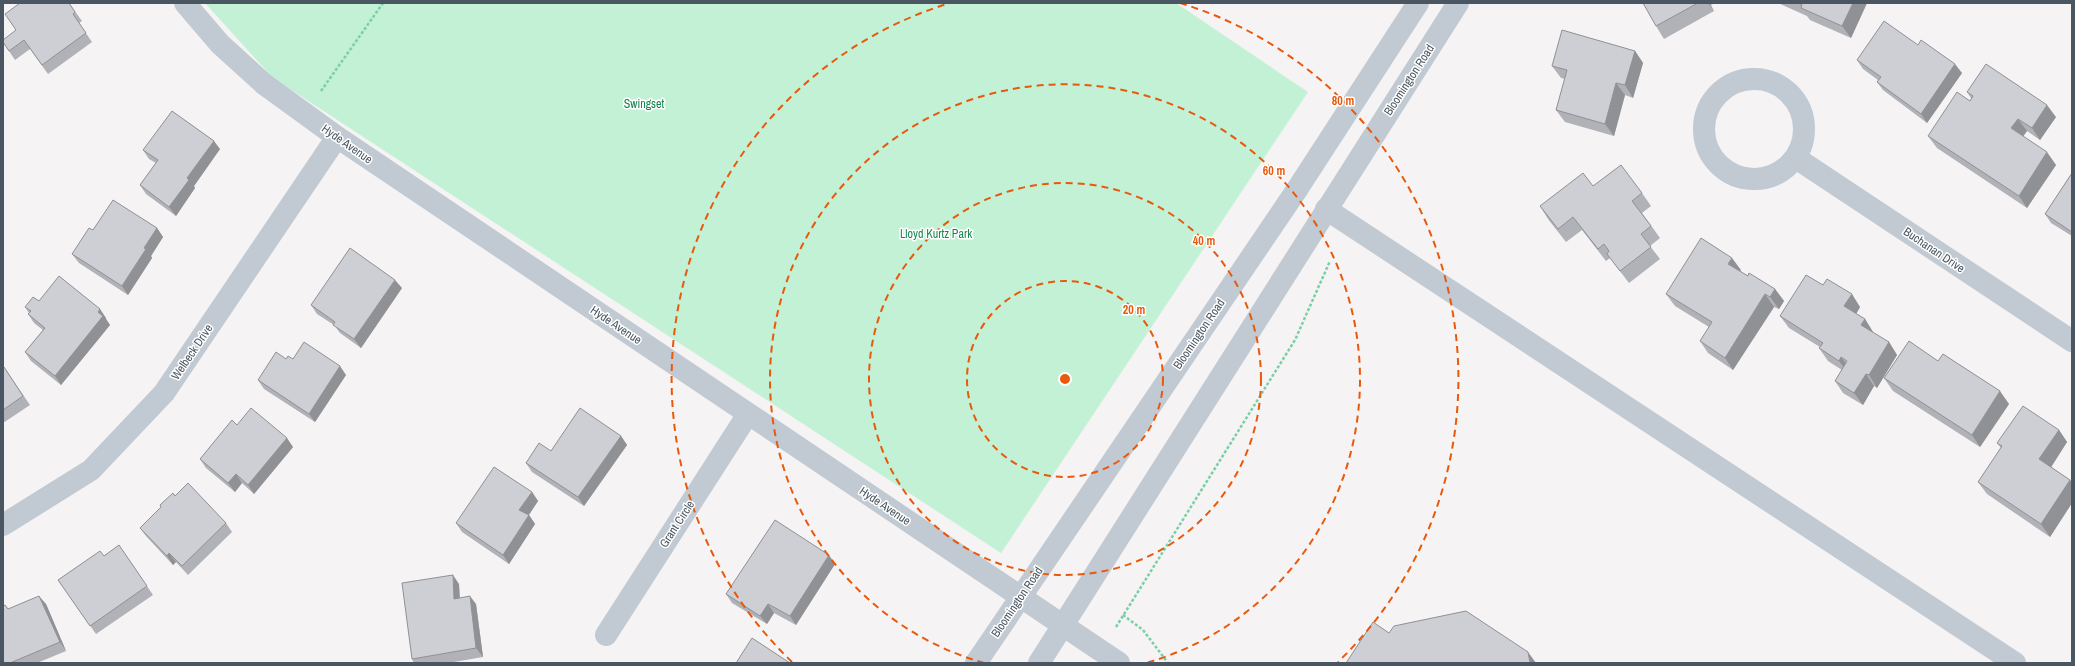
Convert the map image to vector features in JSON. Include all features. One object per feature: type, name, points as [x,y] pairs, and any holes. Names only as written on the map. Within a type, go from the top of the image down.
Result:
[{"type":"street","name":"Hyde Avenue","points":[[186,3],[220,44],[264,84],[337,137],[1020,597],[1102,649],[1119,663]]},
{"type":"street","name":"Bloomington Road","points":[[976,663],[1296,192],[1418,3]]},
{"type":"street","name":"Bloomington Road","points":[[1039,663],[1458,3]]},
{"type":"street","points":[[1747,79],[1768,80],[1782,87],[1794,98],[1801,112],[1805,127],[1802,144],[1796,158],[1784,170],[1767,178],[1750,180],[1732,176],[1718,166],[1708,152],[1703,134],[1704,117],[1711,101],[1722,89],[1736,81],[1747,79]]},
{"type":"street","name":"Welbeck Drive","points":[[3,525],[91,470],[164,393],[337,137]]},
{"type":"street","name":"Buchanan Drive","points":[[1796,158],[2072,342]]},
{"type":"street","points":[[1326,209],[2015,663]]},
{"type":"street","name":"Grant Circle","points":[[606,635],[748,414]]},
{"type":"path","points":[[317,96],[383,3]]},
{"type":"path","points":[[1102,649],[1295,340],[1347,223]]},
{"type":"path","points":[[1123,615],[1143,630],[1168,663]]},
{"type":"green space","name":"Lloyd Kurtz Park","points":[[205,3],[1176,3],[1308,92],[1001,553],[273,78]]},
{"type":"building","points":[[20,3],[69,3],[75,12],[73,14],[86,33],[42,65],[24,40],[9,51],[3,40],[16,30],[5,14]]},
{"type":"building","points":[[1643,3],[1698,3],[1656,26]]},
{"type":"building","points":[[1798,3],[1853,3],[1842,26],[1801,8],[1802,5]]},
{"type":"building","points":[[1884,21],[1918,45],[1921,40],[1955,64],[1921,114],[1877,82],[1881,77],[1857,60]]},
{"type":"building","points":[[1562,30],[1635,51],[1625,85],[1616,83],[1605,124],[1556,110],[1567,70],[1552,66]]},
{"type":"building","points":[[1986,64],[2047,105],[2032,128],[2018,119],[2011,128],[2047,152],[2019,196],[1928,136],[1957,92],[1970,101],[1973,96],[1967,92]]},
{"type":"building","points":[[172,111],[214,141],[187,178],[189,180],[169,207],[140,185],[158,160],[143,150]]},
{"type":"building","points":[[1621,165],[1642,193],[1632,201],[1651,226],[1641,234],[1651,247],[1620,271],[1607,254],[1609,251],[1604,244],[1598,249],[1573,217],[1558,229],[1540,206],[1583,173],[1593,186]]},
{"type":"building","points":[[2072,173],[2072,232],[2045,214]]},
{"type":"building","points":[[113,200],[157,228],[144,248],[146,249],[122,286],[72,254],[89,228],[93,230]]},
{"type":"building","points":[[1701,238],[1732,258],[1728,264],[1748,276],[1749,273],[1775,289],[1770,297],[1765,294],[1725,358],[1700,341],[1712,322],[1666,294]]},
{"type":"building","points":[[350,248],[395,280],[354,339],[333,325],[335,322],[311,305]]},
{"type":"building","points":[[1806,275],[1823,285],[1827,279],[1852,294],[1844,306],[1865,319],[1861,325],[1889,342],[1869,375],[1866,374],[1854,393],[1835,381],[1847,361],[1841,357],[1839,361],[1819,348],[1823,343],[1780,316]]},
{"type":"building","points":[[59,276],[100,309],[98,312],[103,316],[55,376],[25,352],[45,328],[28,314],[31,311],[25,307],[33,297],[39,301]]},
{"type":"building","points":[[1909,341],[1938,361],[1943,354],[2000,391],[1972,435],[1884,378]]},
{"type":"building","points":[[304,342],[340,366],[309,414],[258,380],[276,352],[286,359],[288,356],[293,359]]},
{"type":"building","points":[[4,367],[23,396],[3,410],[3,368]]},
{"type":"building","points":[[2023,406],[2059,430],[2039,459],[2070,480],[2041,524],[1978,482],[2002,446],[1997,443]]},
{"type":"building","points":[[251,408],[287,438],[248,485],[236,474],[228,483],[200,459],[232,420],[237,425]]},
{"type":"building","points":[[580,408],[621,436],[578,497],[526,463],[539,443],[551,451]]},
{"type":"building","points":[[494,467],[532,492],[519,510],[529,515],[503,555],[456,523]]},
{"type":"building","points":[[188,483],[226,523],[182,566],[169,553],[167,556],[140,528],[161,507],[160,505],[173,493],[175,496]]},
{"type":"building","points":[[775,520],[829,555],[790,616],[768,604],[760,616],[726,594]]},
{"type":"building","points":[[119,545],[147,586],[90,626],[58,580],[100,551],[104,556]]},
{"type":"building","points":[[453,575],[454,599],[470,596],[476,648],[412,659],[402,583]]},
{"type":"building","points":[[39,596],[60,642],[10,663],[3,663],[3,606],[5,605],[8,609]]},
{"type":"building","points":[[1466,611],[1528,652],[1530,663],[1346,663],[1373,622],[1389,633],[1394,626]]},
{"type":"building","points":[[752,638],[790,663],[736,663]]},
{"type":"park label","name":"Swingset","points":[[644,104]]}]
